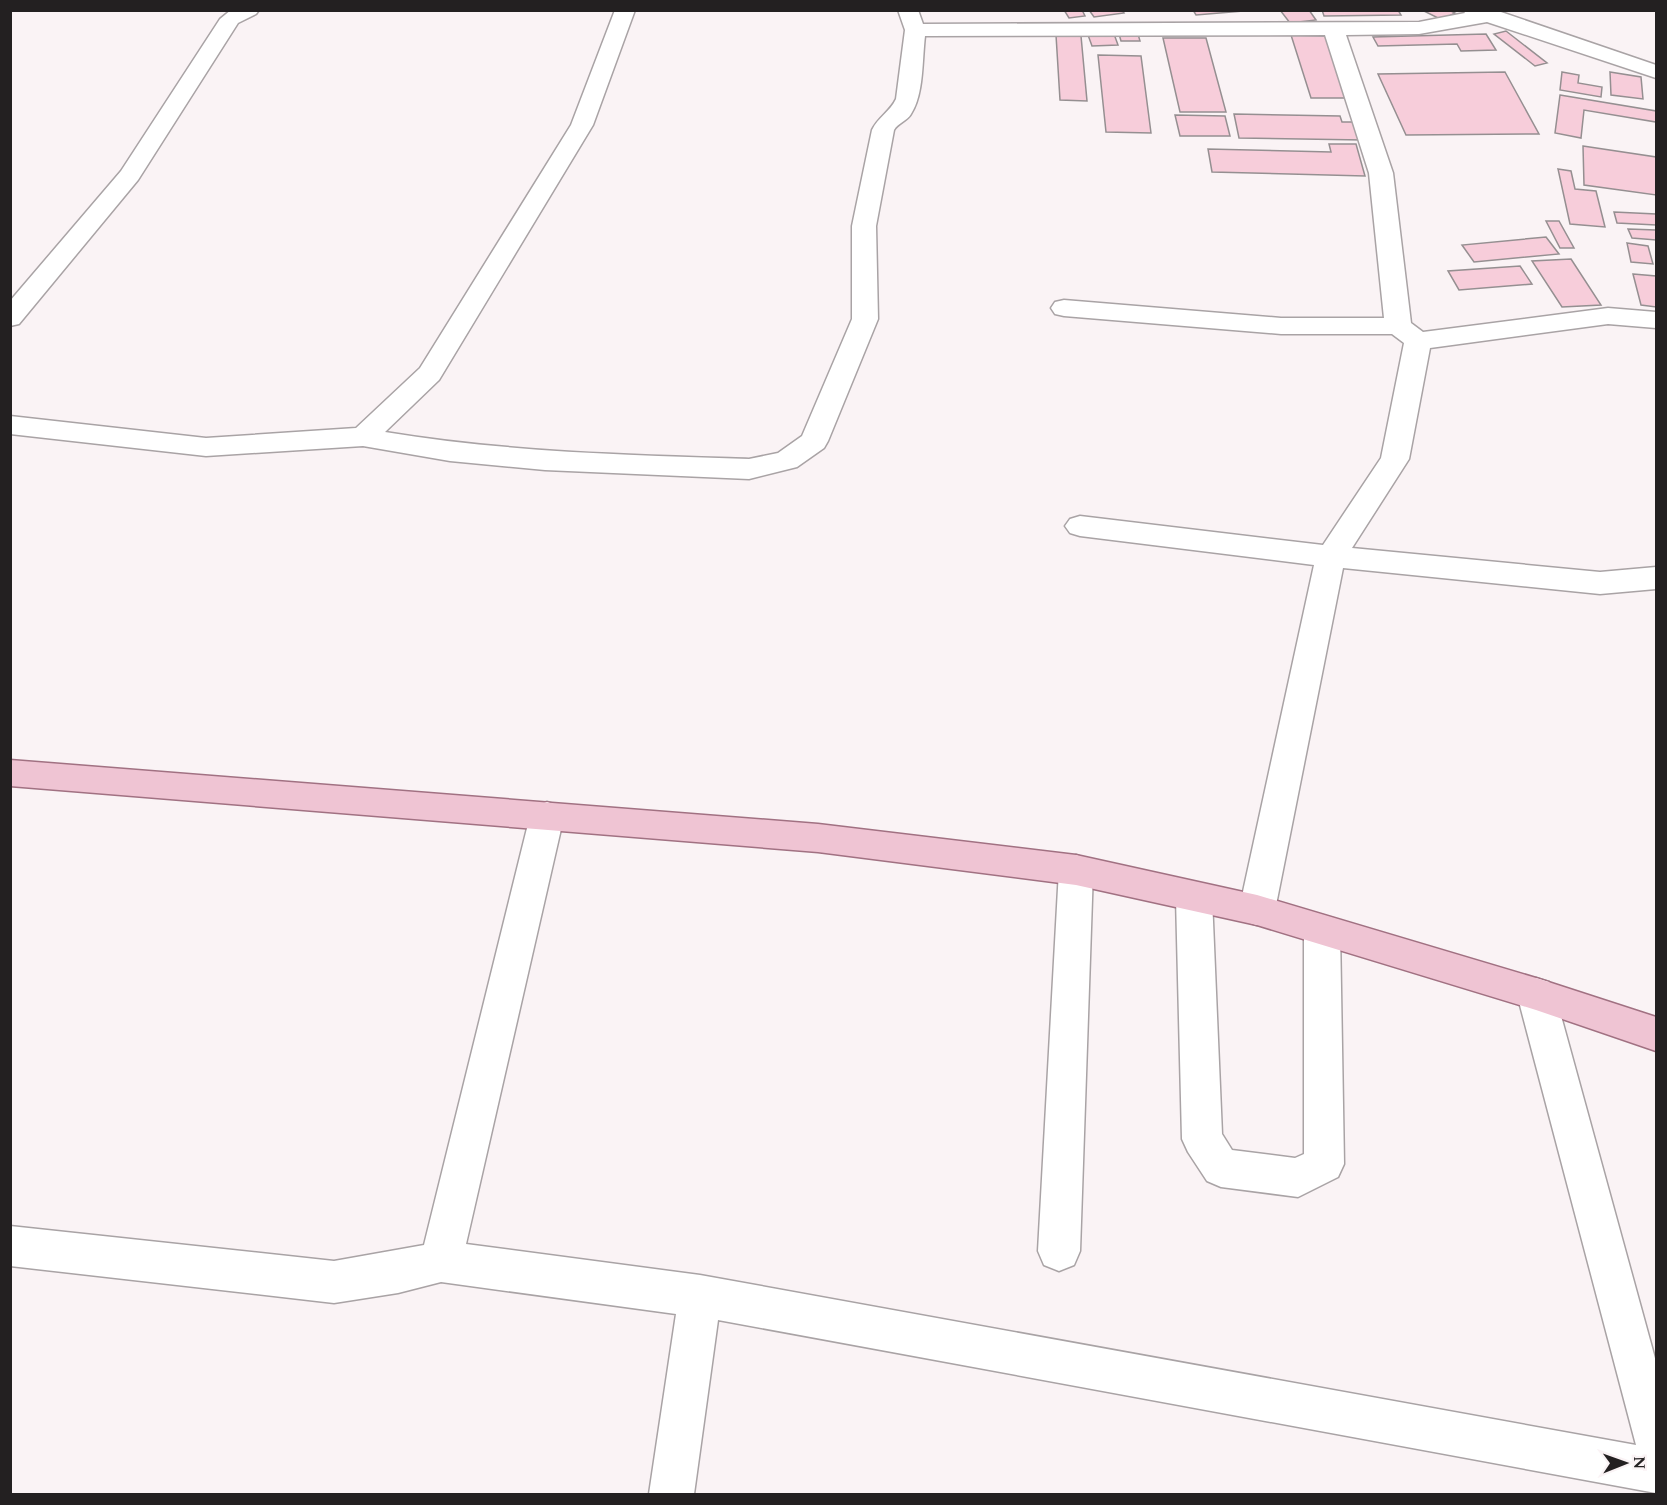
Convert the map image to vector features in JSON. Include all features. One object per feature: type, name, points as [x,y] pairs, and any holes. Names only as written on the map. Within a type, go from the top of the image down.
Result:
[{"type":"main road","points":[[10,773],[818,838],[1076,870],[1194,898],[1257,910],[1536,994],[1656,1034]]},
{"type":"street","points":[[10,318],[130,175],[230,19],[249,10]]},
{"type":"street","points":[[363,438],[430,374],[546,185],[582,125],[625,10]]},
{"type":"street","points":[[10,425],[206,447],[363,438],[450,452],[545,461],[749,469],[787,460],[814,441],[865,319],[864,226],[883,130],[887,122],[901,113],[906,99],[911,20],[1419,28],[1479,13],[1656,72]]},
{"type":"street","points":[[1257,910],[1330,556],[1395,459],[1408,333],[1381,173],[1333,28]]},
{"type":"street","points":[[1064,308],[1281,326],[1408,333],[1608,316],[1656,320]]},
{"type":"street","points":[[1080,526],[1330,556],[1600,583],[1656,578]]},
{"type":"street","points":[[441,1261],[547,816]]},
{"type":"street","points":[[1059,1251],[1076,870]]},
{"type":"street","points":[[1194,898],[1202,1139],[1221,1168],[1298,1178],[1324,1164],[1322,930]]},
{"type":"street","points":[[1536,994],[1656,1440]]},
{"type":"street","points":[[10,1246],[334,1282],[398,1272],[441,1261],[700,1296],[1656,1472]]},
{"type":"street","points":[[671,1494],[700,1296]]},
{"type":"building","points":[[1064,10],[1082,10],[1085,16],[1069,18]]},
{"type":"building","points":[[1089,10],[1122,10],[1124,13],[1094,17]]},
{"type":"building","points":[[1193,10],[1243,10],[1243,11],[1196,15]]},
{"type":"building","points":[[1280,10],[1309,10],[1316,20],[1290,23]]},
{"type":"building","points":[[1322,10],[1398,10],[1401,15],[1324,16]]},
{"type":"building","points":[[1422,10],[1449,10],[1455,13],[1442,20]]},
{"type":"building","points":[[1506,31],[1547,63],[1535,66],[1494,34]]},
{"type":"building","points":[[1114,34],[1118,45],[1092,46],[1088,35]]},
{"type":"building","points":[[1119,34],[1138,34],[1140,41],[1121,41]]},
{"type":"building","points":[[1486,34],[1496,50],[1461,51],[1457,44],[1378,46],[1373,37]]},
{"type":"building","points":[[1056,35],[1081,36],[1087,101],[1060,100]]},
{"type":"building","points":[[1291,35],[1326,36],[1348,98],[1311,98]]},
{"type":"building","points":[[1163,38],[1206,38],[1226,112],[1180,112]]},
{"type":"building","points":[[1098,55],[1141,56],[1151,133],[1106,132]]},
{"type":"building","points":[[1505,72],[1539,134],[1406,135],[1378,74]]},
{"type":"building","points":[[1562,72],[1579,75],[1578,83],[1602,87],[1601,97],[1560,90]]},
{"type":"building","points":[[1610,72],[1641,77],[1643,99],[1611,95]]},
{"type":"building","points":[[1560,95],[1656,111],[1656,122],[1584,110],[1581,138],[1555,133]]},
{"type":"building","points":[[1234,114],[1340,116],[1342,122],[1357,122],[1363,140],[1239,138]]},
{"type":"building","points":[[1175,115],[1225,116],[1230,136],[1180,136]]},
{"type":"building","points":[[1329,144],[1356,144],[1365,176],[1212,172],[1208,149],[1331,152]]},
{"type":"building","points":[[1583,146],[1656,157],[1656,195],[1584,185]]},
{"type":"building","points":[[1558,169],[1571,171],[1575,189],[1596,191],[1605,227],[1570,224]]},
{"type":"building","points":[[1614,212],[1656,214],[1656,225],[1617,223]]},
{"type":"building","points":[[1546,221],[1559,221],[1574,248],[1560,248]]},
{"type":"building","points":[[1628,229],[1656,230],[1656,240],[1632,238]]},
{"type":"building","points":[[1546,237],[1559,254],[1474,262],[1462,245]]},
{"type":"building","points":[[1627,243],[1648,246],[1653,264],[1631,262]]},
{"type":"building","points":[[1571,259],[1601,305],[1562,307],[1532,261]]},
{"type":"building","points":[[1520,266],[1532,284],[1459,290],[1448,271]]},
{"type":"building","points":[[1633,274],[1656,276],[1656,307],[1641,305]]}]
